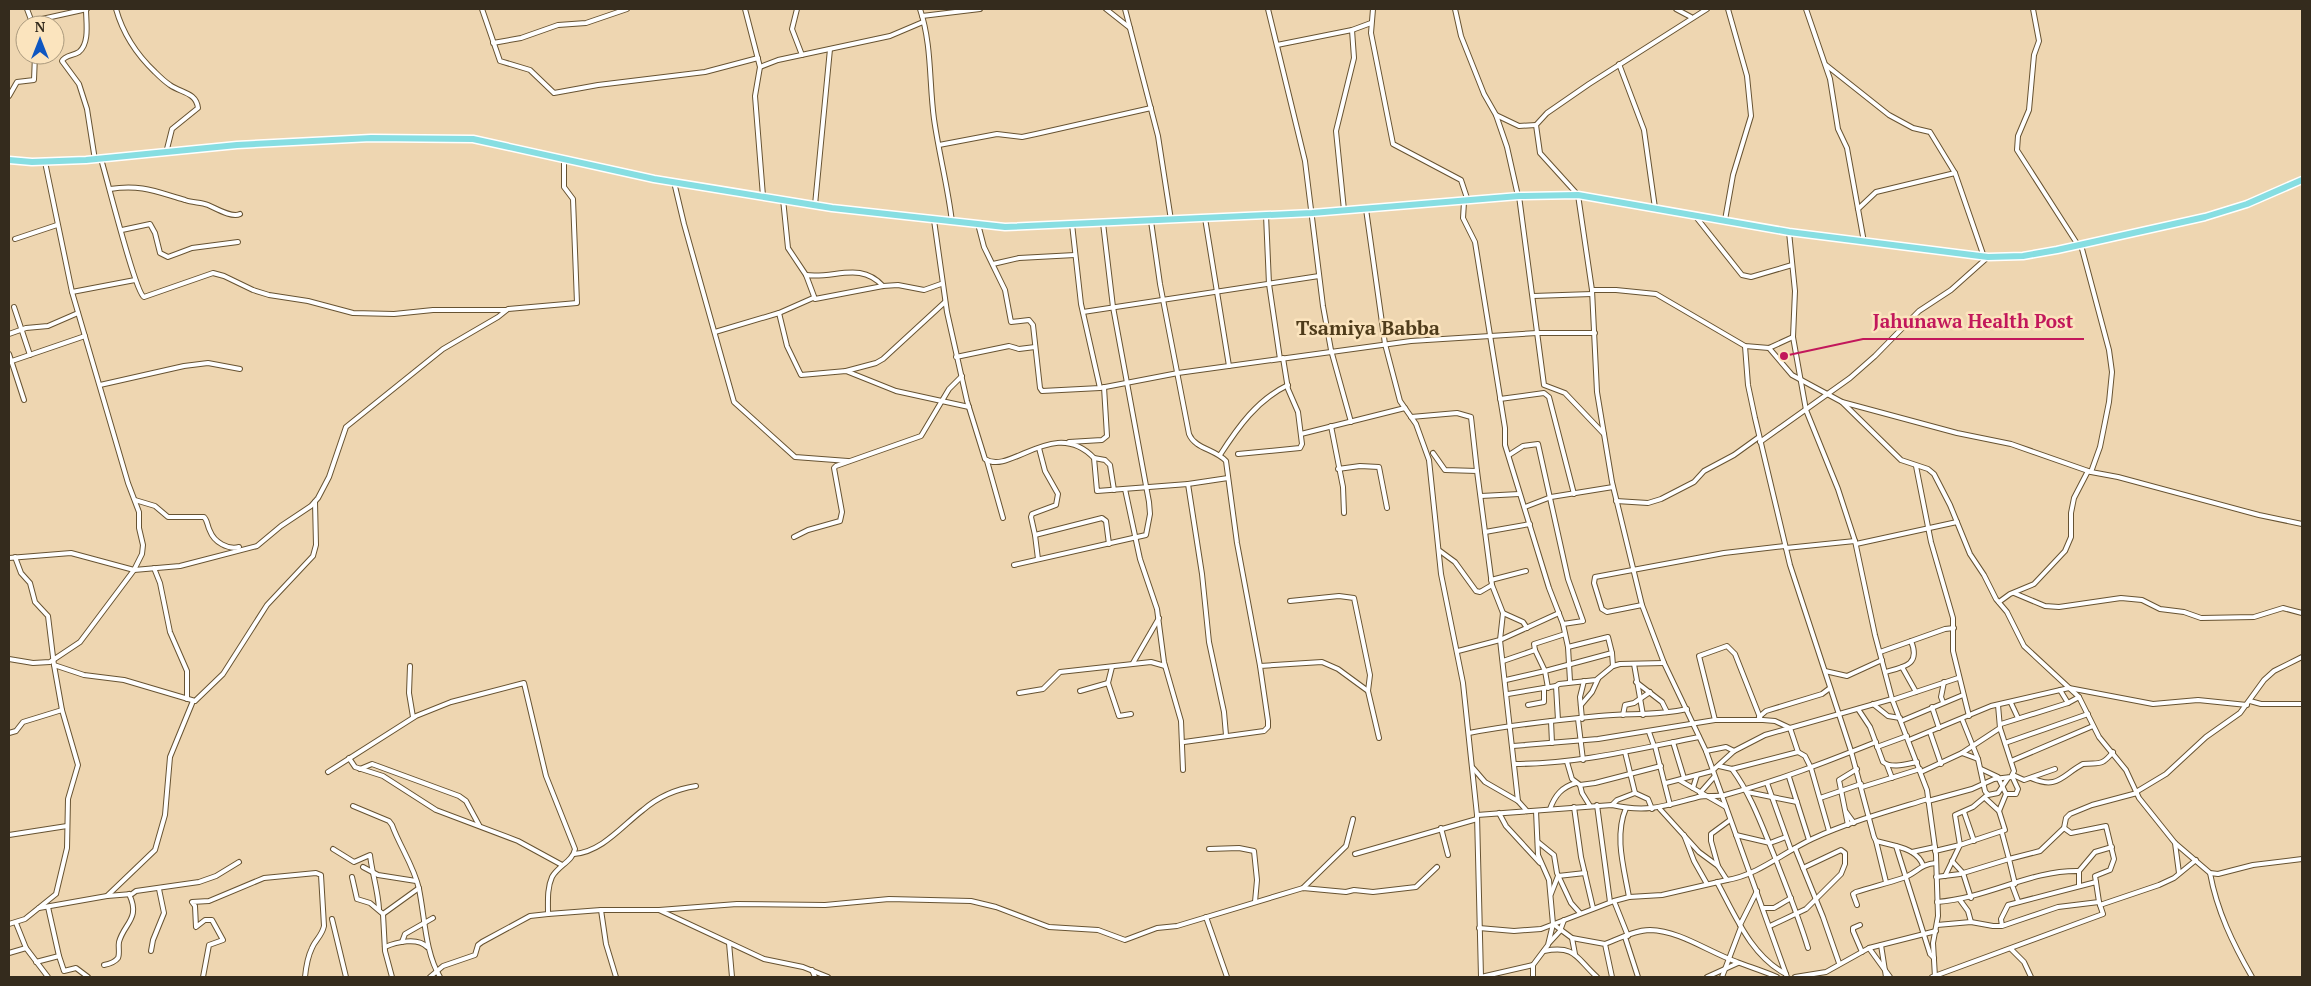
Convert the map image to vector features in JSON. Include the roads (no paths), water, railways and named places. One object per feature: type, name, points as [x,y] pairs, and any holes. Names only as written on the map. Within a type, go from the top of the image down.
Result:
[{"type":"main road","points":[[9,160],[45,162],[98,159],[236,145],[415,137],[473,139],[674,182],[815,205],[934,220],[1018,228],[1344,210],[1466,202],[1518,196],[1578,195],[1788,232],[1986,257],[2023,256],[2205,217],[2246,204],[2302,180]]},
{"type":"street","points":[[64,15],[87,9],[85,43],[79,52],[65,57],[62,61],[79,84],[87,109],[98,159],[110,189],[135,280],[141,295],[144,297],[212,273],[224,276],[253,290],[269,295],[308,301],[353,313],[394,314],[433,310],[506,310],[577,303],[573,199],[564,187],[564,159]]},
{"type":"street","points":[[116,9],[122,29],[135,50],[170,85],[192,95],[197,101],[198,108],[172,129],[166,153]]},
{"type":"street","points":[[482,9],[500,61],[530,70],[554,93],[598,85],[705,72],[758,58]]},
{"type":"street","points":[[493,44],[521,38],[558,26],[586,23],[627,9]]},
{"type":"street","points":[[745,9],[760,67],[755,96],[763,196]]},
{"type":"street","points":[[797,9],[792,29],[802,55]]},
{"type":"street","points":[[920,9],[930,55],[934,118],[952,222]]},
{"type":"street","points":[[943,9],[943,14]]},
{"type":"street","points":[[922,16],[980,9]]},
{"type":"street","points":[[1106,9],[1131,29]]},
{"type":"street","points":[[1125,9],[1158,136],[1171,220]]},
{"type":"street","points":[[1268,9],[1305,161],[1319,276],[1331,350],[1351,422]]},
{"type":"street","points":[[1373,9],[1371,34],[1393,144],[1461,180],[1466,202],[1463,218],[1474,236],[1506,445],[1519,494],[1525,507],[1563,624],[1568,647],[1570,681]]},
{"type":"street","points":[[1455,9],[1461,36],[1484,94],[1496,115],[1507,146],[1518,196],[1544,385],[1565,393],[1604,434]]},
{"type":"street","points":[[1676,9],[1691,17]]},
{"type":"street","points":[[1496,115],[1519,126],[1536,125],[1547,113],[1619,64],[1691,17],[1707,9]]},
{"type":"street","points":[[1725,220],[1733,175],[1751,116],[1747,76],[1728,9]]},
{"type":"street","points":[[1806,9],[1826,65],[1834,96],[1838,129],[1847,148],[1864,242]]},
{"type":"street","points":[[1999,602],[2034,584],[2065,551],[2071,537],[2071,513],[2074,498],[2089,472],[2100,447],[2109,402],[2112,372],[2109,350],[2080,245],[2017,150],[2018,136],[2028,110],[2034,55],[2039,41],[2034,9]]},
{"type":"street","points":[[760,67],[802,55],[890,36],[923,22]]},
{"type":"street","points":[[1277,46],[1352,30],[1371,23]]},
{"type":"street","points":[[1344,210],[1336,131],[1354,58],[1352,30]]},
{"type":"street","points":[[815,205],[830,49]]},
{"type":"street","points":[[1619,64],[1644,130],[1655,208]]},
{"type":"street","points":[[9,96],[17,82],[34,80],[35,65]]},
{"type":"street","points":[[1760,442],[1827,395],[1876,356],[1919,311],[1951,290],[1986,257],[1954,173],[1930,132],[1913,128],[1889,115],[1826,65]]},
{"type":"street","points":[[939,145],[997,134],[1029,136],[1151,108]]},
{"type":"street","points":[[1536,125],[1540,154],[1578,195],[1592,292],[1597,392],[1613,487],[1642,605],[1664,663],[1706,751],[1730,820],[1752,873],[1787,976]]},
{"type":"street","points":[[45,162],[72,292],[140,516],[139,528],[143,545],[142,554],[134,570],[87,635],[53,663]]},
{"type":"street","points":[[1858,208],[1876,192],[1954,173]]},
{"type":"street","points":[[674,182],[731,395],[744,412],[795,456],[848,461]]},
{"type":"street","points":[[110,189],[129,186],[154,189],[185,200],[206,204],[228,214],[240,214]]},
{"type":"street","points":[[783,199],[788,248],[806,275],[813,298]]},
{"type":"street","points":[[1366,208],[1385,344],[1400,401],[1416,424],[1429,460],[1446,602],[1458,651],[1469,733],[1477,817],[1481,977],[1533,965]]},
{"type":"street","points":[[1238,454],[1300,448],[1302,444],[1298,412],[1288,385],[1269,284],[1266,213]]},
{"type":"street","points":[[1695,215],[1742,275],[1751,276],[1792,265]]},
{"type":"street","points":[[1205,218],[1215,290],[1229,366]]},
{"type":"street","points":[[934,220],[941,284],[956,357],[983,457],[987,461],[1003,518]]},
{"type":"street","points":[[1151,221],[1163,298],[1192,441],[1195,445],[1220,454],[1226,461],[1236,544],[1260,666],[1268,728],[1254,733],[1226,735],[1184,742]]},
{"type":"street","points":[[1014,565],[1146,535],[1148,529],[1150,514],[1129,383],[1113,307],[1102,223]]},
{"type":"street","points":[[122,230],[150,224],[155,233],[160,253],[168,257],[192,248],[238,242]]},
{"type":"street","points":[[978,224],[984,247],[1005,290],[1011,322],[1029,320],[1034,332],[1040,388],[1042,391],[1102,387],[1178,373],[1331,350],[1385,344],[1537,333],[1594,333]]},
{"type":"street","points":[[987,461],[1004,460],[1039,448],[1069,442],[1102,440],[1107,436],[1102,387],[1083,312],[1072,224]]},
{"type":"street","points":[[15,238],[57,225]]},
{"type":"street","points":[[1788,232],[1795,291],[1793,337],[1806,410],[1855,542],[1892,699],[1917,762],[1928,800],[1935,849],[1938,902],[1934,977],[2011,949],[2045,934],[2103,914],[2095,876],[2110,870],[2113,864],[2112,847],[2104,825],[2071,833],[2064,828]]},
{"type":"street","points":[[993,264],[1019,258],[1075,255]]},
{"type":"street","points":[[806,275],[819,277],[861,272],[873,276],[883,286]]},
{"type":"street","points":[[1083,312],[1215,290],[1319,276]]},
{"type":"street","points":[[72,292],[135,280]]},
{"type":"street","points":[[715,332],[779,313],[813,298],[817,300],[883,286],[898,285],[924,290],[941,284]]},
{"type":"street","points":[[1533,296],[1616,290],[1656,294],[1745,346],[1769,348],[1793,337]]},
{"type":"street","points":[[779,313],[787,346],[799,373],[804,376],[846,370],[876,363],[883,359],[945,302]]},
{"type":"street","points":[[14,307],[30,355]]},
{"type":"street","points":[[9,558],[71,553],[134,570],[203,562],[257,546],[315,502],[329,477],[346,427],[443,349],[498,317],[506,310]]},
{"type":"street","points":[[9,334],[48,326],[78,313]]},
{"type":"street","points":[[10,361],[85,336]]},
{"type":"street","points":[[956,357],[1009,346],[1019,349],[1035,346]]},
{"type":"street","points":[[1745,346],[1748,386],[1785,547],[1852,752],[1886,882]]},
{"type":"street","points":[[1769,348],[1785,368],[1801,381],[1842,402],[1956,433],[2012,444],[2089,472],[2118,477],[2240,510],[2302,524]]},
{"type":"street","points":[[9,354],[24,400]]},
{"type":"street","points":[[100,385],[184,366],[208,363],[240,369]]},
{"type":"street","points":[[846,370],[896,392],[969,407]]},
{"type":"street","points":[[794,537],[808,530],[840,521],[842,512],[834,468],[848,461],[922,436],[954,383],[962,376]]},
{"type":"street","points":[[1220,454],[1244,420],[1264,400],[1288,385]]},
{"type":"street","points":[[1500,399],[1544,393],[1549,398],[1574,494]]},
{"type":"street","points":[[1842,402],[1901,460],[1928,469],[1934,474],[1970,554],[2007,612],[2024,646],[2079,697],[2094,726],[2126,770],[2136,792],[2176,843],[2210,873],[2218,874],[2253,865],[2302,859]]},
{"type":"street","points":[[1301,434],[1405,408]]},
{"type":"street","points":[[1411,417],[1458,413],[1471,417],[1491,580],[1503,614],[1500,640],[1508,694],[1518,801]]},
{"type":"street","points":[[1331,426],[1342,487],[1344,513]]},
{"type":"street","points":[[1616,501],[1648,503],[1661,499],[1694,482],[1704,471],[1734,455],[1759,437]]},
{"type":"street","points":[[1069,442],[1094,458],[1105,460],[1110,465],[1114,490]]},
{"type":"street","points":[[1509,455],[1523,446],[1538,444],[1568,579],[1583,620],[1563,624]]},
{"type":"street","points":[[1038,559],[1032,514],[1056,505],[1059,499],[1045,472],[1039,448]]},
{"type":"street","points":[[1433,453],[1445,470],[1477,471]]},
{"type":"street","points":[[1094,458],[1097,492],[1188,484],[1228,478]]},
{"type":"street","points":[[1338,469],[1360,466],[1379,467],[1387,508]]},
{"type":"street","points":[[1916,466],[1930,528],[1933,551],[1954,628],[1952,651],[1969,716]]},
{"type":"street","points":[[1188,484],[1204,582],[1209,642],[1224,712],[1226,735]]},
{"type":"street","points":[[1525,507],[1551,498],[1613,487]]},
{"type":"street","points":[[1125,489],[1140,559],[1159,618],[1165,666],[1182,721],[1184,742],[1183,770]]},
{"type":"street","points":[[1481,496],[1519,494]]},
{"type":"street","points":[[135,500],[155,506],[168,517],[204,517],[210,534],[218,541],[231,548],[239,547]]},
{"type":"street","points":[[9,658],[33,663],[53,663],[84,675],[124,680],[193,701],[199,699],[223,674],[267,605],[313,556],[316,545],[315,502]]},
{"type":"street","points":[[1035,535],[1102,518],[1106,521],[1109,544]]},
{"type":"street","points":[[1642,605],[1607,612],[1602,609],[1594,583],[1595,577],[1724,553],[1855,542],[1957,522]]},
{"type":"street","points":[[1485,532],[1530,524]]},
{"type":"street","points":[[1440,551],[1456,562],[1476,591],[1480,592],[1492,585]]},
{"type":"street","points":[[9,924],[16,923],[56,894],[67,848],[68,799],[78,765],[62,710],[53,663],[48,616],[35,602],[29,579],[21,573],[15,557]]},
{"type":"street","points":[[154,568],[159,580],[170,632],[187,671],[187,699]]},
{"type":"street","points":[[1491,580],[1526,572]]},
{"type":"street","points":[[2014,593],[2045,606],[2058,607],[2121,598],[2142,600],[2160,609],[2184,612],[2201,618],[2254,617],[2283,608],[2302,613]]},
{"type":"street","points":[[1290,601],[1339,596],[1354,598],[1370,675],[1368,691],[1379,738]]},
{"type":"street","points":[[1458,651],[1500,640],[1559,613]]},
{"type":"street","points":[[1503,614],[1523,622],[1527,628]]},
{"type":"street","points":[[1132,663],[1159,618]]},
{"type":"street","points":[[1880,652],[1945,629],[1954,628]]},
{"type":"street","points":[[1528,705],[1544,702],[1546,688],[1545,671],[1534,644],[1565,634]]},
{"type":"street","points":[[1568,647],[1608,637],[1613,666]]},
{"type":"street","points":[[1885,672],[1902,667],[1915,658],[1916,652],[1911,642]]},
{"type":"street","points":[[1715,720],[1699,656],[1727,646],[1735,654],[1760,718]]},
{"type":"street","points":[[1503,661],[1535,650]]},
{"type":"street","points":[[1506,680],[1612,653]]},
{"type":"street","points":[[1936,877],[1963,873],[2040,851],[2064,828],[2066,818],[2085,807],[2136,792],[2166,774],[2206,737],[2238,715],[2264,680],[2274,671],[2302,657]]},
{"type":"street","points":[[1825,671],[1847,676],[1882,660]]},
{"type":"street","points":[[1019,693],[1043,689],[1060,672],[1132,663],[1151,662],[1165,666]]},
{"type":"street","points":[[1260,666],[1322,662],[1338,669],[1368,691]]},
{"type":"street","points":[[1581,705],[1592,692],[1598,679],[1613,666],[1664,663]]},
{"type":"street","points":[[1634,664],[1643,715]]},
{"type":"street","points":[[410,666],[409,694],[413,718]]},
{"type":"street","points":[[1112,666],[1108,684],[1119,716],[1131,714]]},
{"type":"street","points":[[1902,667],[1916,692]]},
{"type":"street","points":[[1666,783],[1712,771],[1734,751],[1765,735],[1916,692],[1958,678]]},
{"type":"street","points":[[1508,694],[1556,686],[1570,681],[1598,679]]},
{"type":"street","points":[[1583,760],[1580,741],[1580,697],[1584,681]]},
{"type":"street","points":[[1636,682],[1662,702],[1668,712]]},
{"type":"street","points":[[1943,702],[1941,694],[1944,682]]},
{"type":"street","points":[[328,772],[413,718],[451,702],[524,683],[546,776],[556,805],[574,844],[574,854]]},
{"type":"street","points":[[1080,691],[1108,684]]},
{"type":"street","points":[[1556,686],[1558,720]]},
{"type":"street","points":[[1760,718],[1766,711],[1822,694],[1830,688]]},
{"type":"street","points":[[1877,748],[1930,732],[1998,705],[2069,688],[2153,704],[2198,700],[2247,705]]},
{"type":"street","points":[[2060,690],[2068,703]]},
{"type":"street","points":[[1623,716],[1625,705],[1641,699],[1650,692]]},
{"type":"street","points":[[1873,704],[1888,716],[1900,720],[1963,695]]},
{"type":"street","points":[[1820,798],[1941,764],[1962,753],[2001,726],[2018,718],[2068,703],[2079,697]]},
{"type":"street","points":[[107,896],[156,850],[166,815],[170,757],[193,701]]},
{"type":"street","points":[[2250,701],[2261,704],[2302,704]]},
{"type":"street","points":[[2011,703],[2018,718]]},
{"type":"street","points":[[1946,876],[1960,845],[1954,817],[1986,796],[1998,793],[2014,771],[2005,743],[1998,705]]},
{"type":"street","points":[[1932,707],[1939,728]]},
{"type":"street","points":[[1469,733],[1511,725],[1598,716],[1643,715],[1687,709]]},
{"type":"street","points":[[1858,709],[1876,742],[1879,754],[1887,765],[1892,778]]},
{"type":"street","points":[[9,733],[16,731],[23,722],[62,710]]},
{"type":"street","points":[[2005,743],[2088,714]]},
{"type":"street","points":[[1513,746],[1580,741],[1649,732],[1715,720],[1760,718],[1775,721],[1790,728],[1798,752],[1805,756],[1812,768],[1829,831]]},
{"type":"street","points":[[1962,719],[1978,759],[1986,796],[1999,811],[2005,830],[2002,833],[2010,859],[2013,885],[2018,901]]},
{"type":"street","points":[[1551,721],[1552,743]]},
{"type":"street","points":[[2011,761],[2094,726]]},
{"type":"street","points":[[1649,732],[1666,783],[1670,805]]},
{"type":"street","points":[[1930,732],[1941,764]]},
{"type":"street","points":[[1514,764],[1583,760],[1699,737]]},
{"type":"street","points":[[1673,742],[1682,779],[1693,788],[1726,807]]},
{"type":"street","points":[[1355,854],[1477,817],[1499,813],[1612,804],[1626,808],[1652,809],[1697,797],[1722,796],[1789,777],[1876,742]]},
{"type":"street","points":[[1706,751],[1726,747],[1734,751]]},
{"type":"street","points":[[1625,752],[1635,793]]},
{"type":"street","points":[[1719,766],[1732,769],[1798,752]]},
{"type":"street","points":[[2031,778],[2041,782],[2054,782],[2068,776],[2083,764],[2095,766],[2106,761],[2113,752]]},
{"type":"street","points":[[1962,753],[1978,759]]},
{"type":"street","points":[[349,758],[355,767],[383,776],[436,810],[518,841],[562,865]]},
{"type":"street","points":[[1567,762],[1572,779],[1578,784],[1590,806]]},
{"type":"street","points":[[1887,765],[1898,766],[1917,762]]},
{"type":"street","points":[[360,769],[372,764],[450,791],[466,801],[479,825]]},
{"type":"street","points":[[1550,809],[1557,794],[1566,786],[1661,766]]},
{"type":"street","points":[[1473,768],[1484,782],[1518,801],[1527,811]]},
{"type":"street","points":[[1732,769],[1747,790],[1770,843],[1798,914],[1808,948]]},
{"type":"street","points":[[1848,825],[1839,780],[1857,769]]},
{"type":"street","points":[[1981,769],[1998,777],[2006,794],[1999,811]]},
{"type":"street","points":[[1479,928],[1514,931],[1541,929],[1612,901],[1629,897],[1662,895],[1727,880],[1752,873],[1775,858],[1829,831],[1928,800],[1972,789],[1998,777],[2011,776],[2024,780],[2055,770]]},
{"type":"street","points":[[1693,788],[1697,775]]},
{"type":"street","points":[[2011,776],[2018,789]]},
{"type":"street","points":[[1697,797],[1714,777]]},
{"type":"street","points":[[1789,777],[1810,840]]},
{"type":"street","points":[[2006,794],[2016,794],[2024,780]]},
{"type":"street","points":[[1767,783],[1786,837],[1803,868],[1816,898],[1839,963]]},
{"type":"street","points":[[548,914],[552,877],[574,854],[585,852],[605,840],[660,798],[677,790],[696,786]]},
{"type":"street","points":[[1747,790],[1797,802]]},
{"type":"street","points":[[1612,804],[1635,793],[1648,799],[1652,809]]},
{"type":"street","points":[[1597,805],[1612,901],[1627,936],[1638,977]]},
{"type":"street","points":[[353,806],[389,821],[408,857],[419,888],[430,948],[436,972],[440,977]]},
{"type":"street","points":[[1574,807],[1593,908]]},
{"type":"street","points":[[1626,808],[1620,824],[1623,861],[1629,897]]},
{"type":"street","points":[[1660,808],[1684,835],[1718,866]]},
{"type":"street","points":[[1536,811],[1540,864]]},
{"type":"street","points":[[1846,812],[1854,823]]},
{"type":"street","points":[[1964,812],[1974,841]]},
{"type":"street","points":[[1499,813],[1506,826],[1540,864],[1548,880],[1552,924],[1548,945]]},
{"type":"street","points":[[1303,888],[1346,846],[1353,818]]},
{"type":"street","points":[[1727,880],[1718,866],[1711,834],[1730,820]]},
{"type":"street","points":[[9,835],[67,826]]},
{"type":"street","points":[[1441,828],[1448,854]]},
{"type":"street","points":[[1876,841],[1912,852],[1960,845],[2002,833]]},
{"type":"street","points":[[1736,834],[1770,843],[1786,837]]},
{"type":"street","points":[[1684,835],[1694,861],[1707,884]]},
{"type":"street","points":[[1538,842],[1554,855],[1558,876],[1571,903],[1580,913]]},
{"type":"street","points":[[2176,843],[2179,873]]},
{"type":"street","points":[[1896,846],[1904,878],[1930,954],[1934,958]]},
{"type":"street","points":[[2079,886],[2079,870],[2095,852],[2112,847]]},
{"type":"street","points":[[333,849],[354,862],[370,855],[372,872],[377,886],[379,909]]},
{"type":"street","points":[[1209,849],[1252,849],[1257,880],[1255,902]]},
{"type":"street","points":[[1709,859],[1714,850]]},
{"type":"street","points":[[1770,926],[1798,914],[1841,874],[1845,864],[1845,853],[1840,850],[1803,868]]},
{"type":"street","points":[[1912,852],[1923,865]]},
{"type":"street","points":[[1937,925],[1971,922],[2002,926],[2058,907],[2100,904],[2144,891],[2174,878],[2196,860]]},
{"type":"street","points":[[1952,861],[1963,873],[1971,898]]},
{"type":"street","points":[[39,908],[199,882],[216,876],[239,862]]},
{"type":"street","points":[[1857,905],[1854,894],[1856,892],[1904,878],[1913,874],[1923,865],[1936,863]]},
{"type":"street","points":[[430,977],[443,966],[470,959],[475,955],[478,945],[482,942],[530,916],[548,914],[601,910],[659,910],[737,904],[825,905],[889,898],[972,901],[1049,927],[1098,930],[1125,940],[1157,928],[1177,926],[1303,888],[1346,892],[1354,890],[1373,892],[1406,889],[1422,884],[1437,866]]},
{"type":"street","points":[[363,867],[378,875],[416,881]]},
{"type":"street","points":[[1938,902],[1971,898],[2050,872],[2079,870]]},
{"type":"street","points":[[203,977],[209,945],[223,940],[212,920],[205,920],[196,927],[195,906],[192,902],[212,900],[264,878],[316,873],[321,875],[324,926],[322,935],[315,942],[307,960],[305,977]]},
{"type":"street","points":[[1558,876],[1585,873]]},
{"type":"street","points":[[2210,873],[2215,900],[2226,928],[2252,977]]},
{"type":"street","points":[[1550,896],[1558,876]]},
{"type":"street","points":[[352,877],[357,899],[370,903],[383,914],[385,947],[392,977]]},
{"type":"street","points":[[1717,882],[1740,926],[1764,957],[1787,976]]},
{"type":"street","points":[[2002,926],[2003,912],[2008,905],[2096,882]]},
{"type":"street","points":[[383,914],[419,888]]},
{"type":"street","points":[[151,951],[153,940],[164,913],[159,890]]},
{"type":"street","points":[[1722,977],[1740,926],[1757,890]]},
{"type":"street","points":[[104,965],[117,959],[122,936],[131,921],[132,906],[129,894]]},
{"type":"street","points":[[1764,908],[1774,908],[1791,898]]},
{"type":"street","points":[[1960,900],[1968,911],[1971,922]]},
{"type":"street","points":[[48,907],[64,971],[76,968],[88,977]]},
{"type":"street","points":[[601,910],[606,944],[616,977]]},
{"type":"street","points":[[659,910],[768,961],[812,970],[828,977]]},
{"type":"street","points":[[1206,917],[1227,977]]},
{"type":"street","points":[[402,942],[405,934],[433,918]]},
{"type":"street","points":[[332,919],[346,977]]},
{"type":"street","points":[[1533,977],[1533,965],[1560,930],[1564,920]]},
{"type":"street","points":[[16,923],[26,948],[48,977]]},
{"type":"street","points":[[1552,924],[1572,938],[1605,944],[1652,930],[1691,941],[1738,963],[1776,977]]},
{"type":"street","points":[[1860,925],[1853,928],[1853,931],[1862,952]]},
{"type":"street","points":[[1795,977],[1826,972],[1839,963],[1869,948],[1936,931]]},
{"type":"street","points":[[1572,938],[1575,954]]},
{"type":"street","points":[[385,947],[402,942],[421,943],[430,948]]},
{"type":"street","points":[[728,943],[732,977]]},
{"type":"street","points":[[1605,944],[1612,977]]},
{"type":"street","points":[[1881,945],[1888,976]]},
{"type":"street","points":[[9,953],[26,948]]},
{"type":"street","points":[[1544,950],[1562,948],[1575,954],[1597,977]]},
{"type":"street","points":[[1869,948],[1888,976]]},
{"type":"street","points":[[2011,949],[2024,962],[2031,977]]},
{"type":"street","points":[[36,962],[59,956]]},
{"type":"street","points":[[1707,977],[1738,963]]},
{"type":"street","points":[[812,970],[815,977]]},
{"type":"place","name":"Jahunawa Health Post","points":[[1784,356]]},
{"type":"district","name":"Tsamiya Babba","points":[[1368,328]]}]
